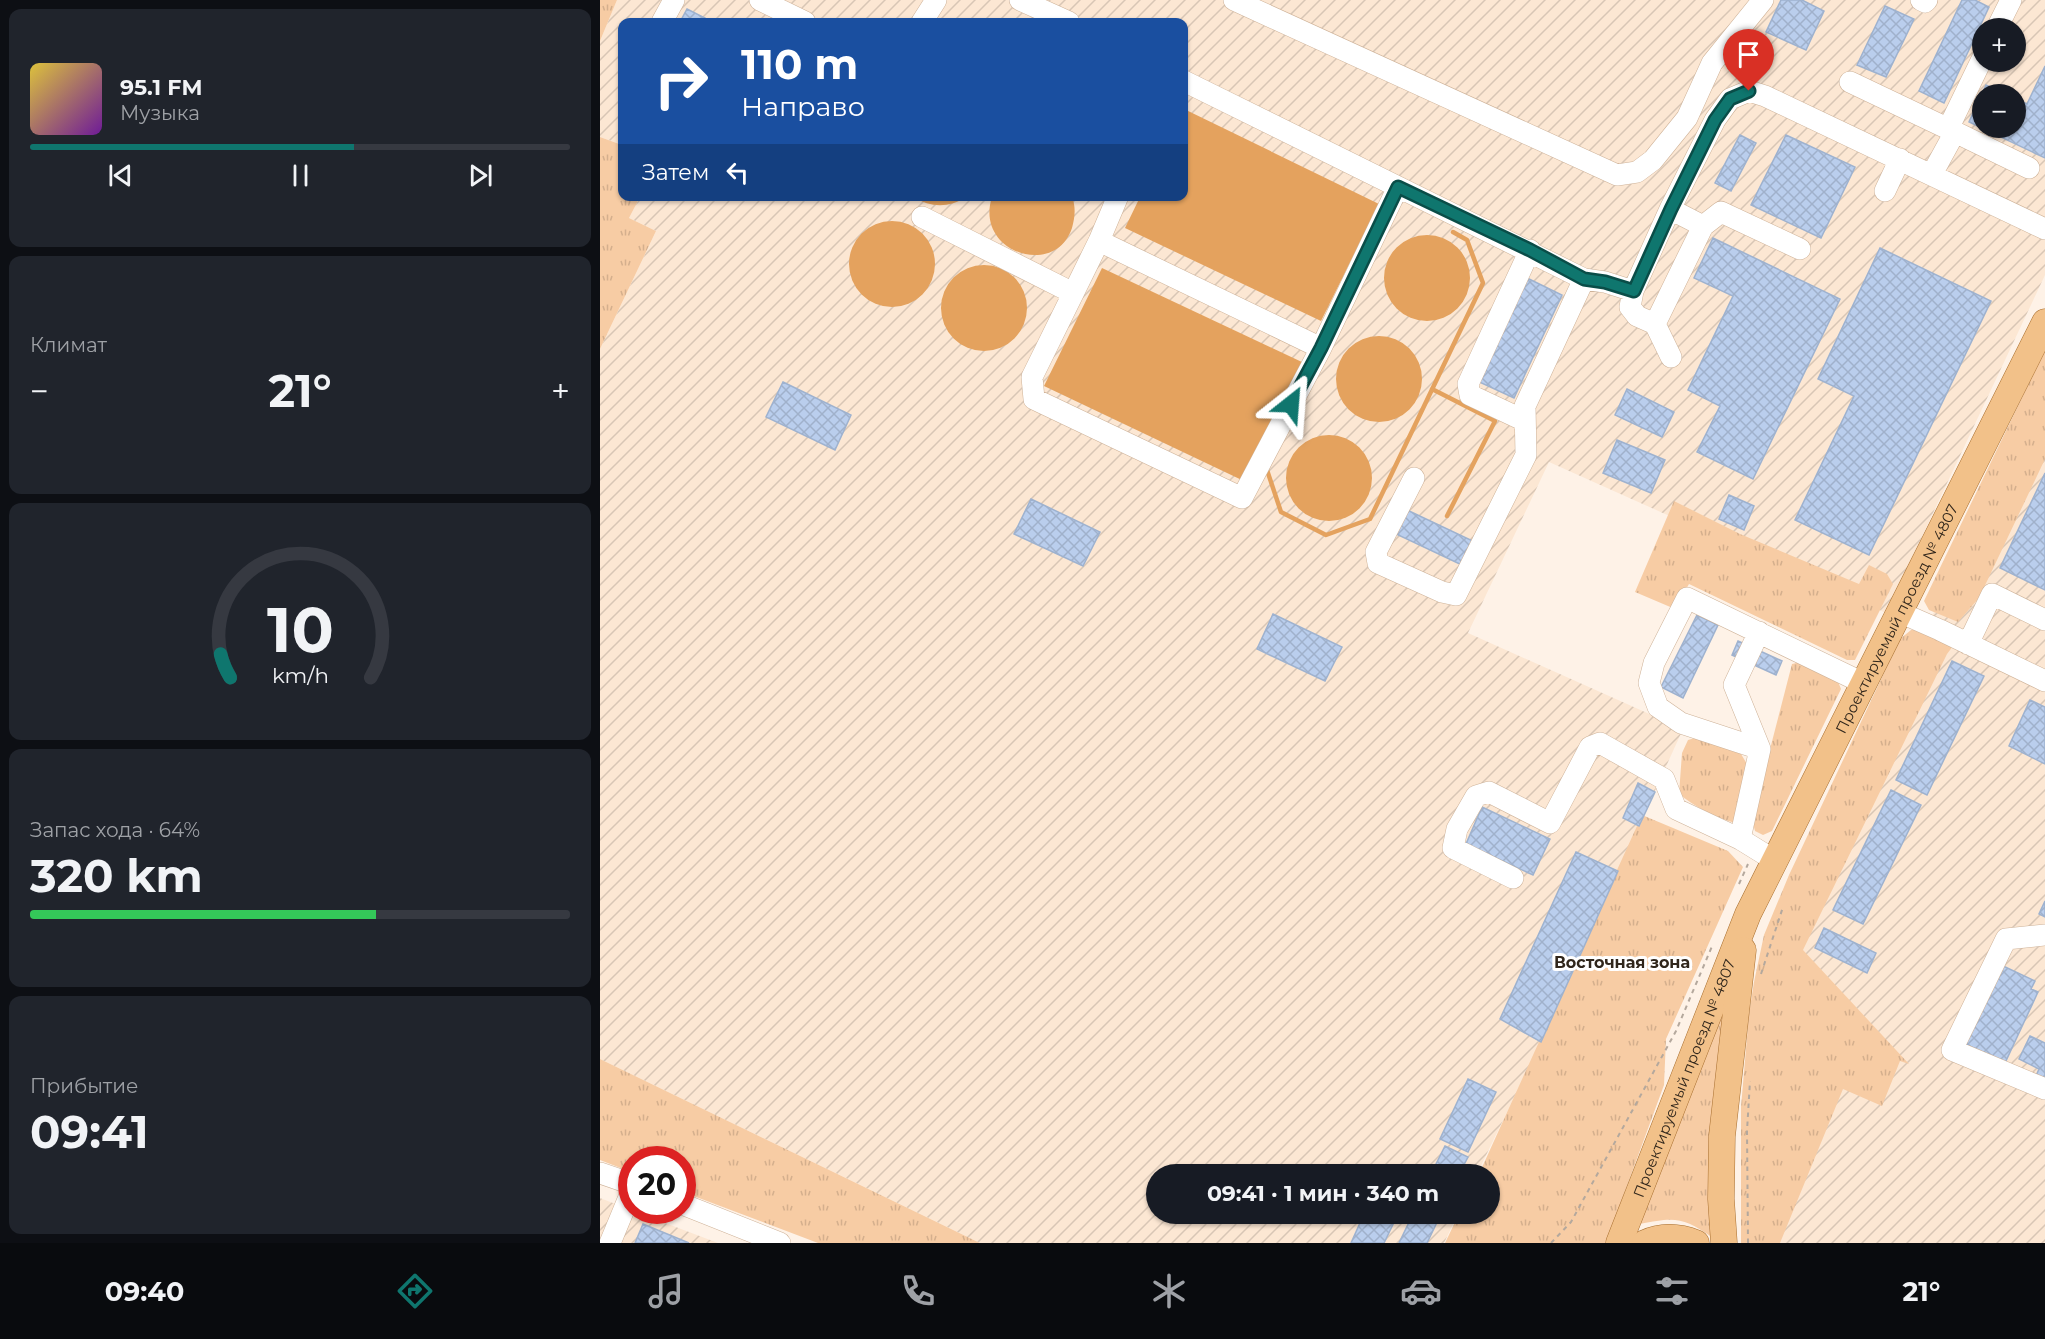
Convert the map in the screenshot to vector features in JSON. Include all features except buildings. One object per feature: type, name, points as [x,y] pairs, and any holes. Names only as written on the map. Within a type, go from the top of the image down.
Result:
[{"type":"main road","name":"Проектируемый проезд № 4807","points":[[1724,1243],[1721,1199],[1722,1136],[1756,849],[1863,683],[2045,322]]},
{"type":"main road","name":"Проектируемый проезд № 4807","points":[[1619,1243],[1748,914]]},
{"type":"main road","points":[[1645,1243],[1667,1236],[1696,1243]]},
{"type":"street","points":[[664,18],[674,0]]},
{"type":"street","points":[[760,0],[797,18]]},
{"type":"street","points":[[925,18],[936,0]]},
{"type":"street","points":[[1020,0],[1060,18]]},
{"type":"street","points":[[1234,0],[1617,175],[1637,172],[1653,160],[1687,118],[1712,63],[1763,0]]},
{"type":"street","points":[[1921,0],[1927,0]]},
{"type":"street","points":[[2002,18],[2011,0]]},
{"type":"street","points":[[1932,174],[1977,72]]},
{"type":"street","points":[[1850,82],[2030,168]]},
{"type":"street","points":[[1188,83],[1530,250],[1584,279],[1605,282],[1634,291]]},
{"type":"street","points":[[1671,357],[1655,324],[1636,316],[1630,307],[1634,291],[1715,120],[1730,99],[1749,91],[1765,96],[2045,229]]},
{"type":"street","points":[[1885,191],[1900,159]]},
{"type":"street","points":[[1116,201],[1099,241],[1032,377],[1034,399],[1242,498],[1321,348],[1398,187]]},
{"type":"street","points":[[1671,209],[1703,226]]},
{"type":"street","points":[[1655,324],[1703,226],[1721,212],[1800,249]]},
{"type":"street","points":[[922,217],[1073,293]]},
{"type":"street","points":[[1099,241],[1321,348]]},
{"type":"street","points":[[1525,421],[1470,395],[1468,384],[1530,250]]},
{"type":"street","points":[[1414,478],[1377,552],[1378,562],[1442,592],[1456,595],[1526,455],[1525,406],[1584,279]]},
{"type":"street","points":[[1968,644],[1992,594],[2045,620]]},
{"type":"street","points":[[1760,749],[1681,723],[1658,707],[1649,683],[1654,663],[1688,598],[1863,683]]},
{"type":"street","points":[[1899,612],[2045,681]]},
{"type":"street","points":[[1513,878],[1453,848],[1457,829],[1476,796],[1489,792],[1550,823],[1590,747],[1600,743],[1664,779],[1676,808],[1756,849],[1760,749],[1734,685],[1759,632]]},
{"type":"street","points":[[2045,935],[2006,939],[1952,1050],[2045,1089]]},
{"type":"street","points":[[600,1173],[618,1179]]},
{"type":"street","points":[[696,1210],[771,1241]]},
{"type":"street","points":[[610,1243],[618,1224]]},
{"type":"street","points":[[624,1243],[633,1224]]},
{"type":"path","points":[[1739,885],[1756,849]]},
{"type":"path","points":[[1759,984],[1783,907]]},
{"type":"path","points":[[1551,1243],[1571,1222],[1676,1031],[1716,938]]},
{"type":"path","points":[[1748,1243],[1746,1131],[1750,1074]]},
{"type":"shaded area","points":[[617,0],[2045,0],[2045,275],[1886,613],[1549,462],[1468,633],[1683,729],[1541,1042],[1482,1164],[1146,1164],[1146,1224],[1453,1224],[1444,1243],[980,1243],[600,1059],[600,349],[656,231],[629,218],[638,201],[1188,201],[1188,18],[618,18],[618,144],[600,137],[600,41]]},
{"type":"shaded area","points":[[1188,111],[1379,204],[1321,321],[1125,228],[1138,201],[1188,201]]},
{"type":"shaded area","points":[[922,201],[958,201],[947,205]]},
{"type":"shaded area","points":[[992,201],[1073,201],[1075,212],[1072,228],[1063,244],[1050,252],[1034,255],[1019,252],[1005,244],[995,232],[990,216]]},
{"type":"shaded area","points":[[892,221],[916,228],[928,240],[935,264],[928,288],[916,300],[892,307],[868,300],[856,288],[849,264],[856,240],[868,228]]},
{"type":"shaded area","points":[[1427,235],[1451,242],[1463,254],[1470,278],[1463,302],[1451,314],[1427,321],[1403,314],[1391,302],[1384,278],[1391,254],[1403,242]]},
{"type":"shaded area","points":[[984,265],[1008,272],[1020,284],[1027,308],[1020,332],[1008,344],[984,351],[960,344],[948,332],[941,308],[948,284],[960,272]]},
{"type":"shaded area","points":[[1102,268],[1304,363],[1246,482],[1044,386]]},
{"type":"shaded area","points":[[1379,336],[1403,343],[1415,355],[1422,379],[1415,403],[1403,415],[1379,422],[1355,415],[1343,403],[1336,379],[1343,355],[1355,343]]},
{"type":"shaded area","points":[[2045,372],[2045,1243],[1755,1243],[1779,1014],[1821,856]]},
{"type":"shaded area","points":[[1329,435],[1353,442],[1365,454],[1372,478],[1365,502],[1353,514],[1329,521],[1305,514],[1293,502],[1286,478],[1293,454],[1305,442]]},
{"type":"shaded area","points":[[600,1198],[618,1205],[618,1224],[668,1224],[718,1243],[600,1243]]},
{"type":"green space","points":[[600,0],[617,0],[600,41]]},
{"type":"green space","points":[[600,137],[618,144],[618,201],[638,201],[629,218],[656,231],[600,349]]},
{"type":"green space","points":[[2045,350],[2045,459],[1979,598],[1958,622],[1929,610],[1924,601]]},
{"type":"green space","points":[[1674,501],[1740,534],[1859,584],[1869,565],[1887,574],[1893,584],[1855,660],[1847,660],[1689,584],[1675,609],[1635,592]]},
{"type":"green space","points":[[1923,629],[1956,642],[1947,654],[1803,950],[1909,1064],[1900,1061],[1882,1106],[1843,1089],[1780,1243],[1741,1243],[1741,1107],[1749,1014],[1764,935],[1789,875],[1900,639],[1911,630]]},
{"type":"green space","points":[[1801,662],[1837,679],[1841,689],[1772,831],[1763,835],[1755,831],[1752,819],[1792,664]]},
{"type":"green space","points":[[1698,737],[1741,754],[1747,764],[1735,823],[1705,811],[1679,794],[1682,753],[1688,740]]},
{"type":"green space","points":[[1642,815],[1728,851],[1743,867],[1666,1039],[1664,1085],[1606,1243],[1445,1243],[1454,1224],[1500,1224],[1500,1164],[1484,1164]]},
{"type":"green space","points":[[1726,1002],[1713,1238],[1694,1226],[1678,1220],[1640,1224]]},
{"type":"green space","points":[[600,1059],[980,1243],[818,1243],[696,1197],[696,1146],[618,1146],[618,1167],[600,1160]]},
{"type":"waterway","points":[[1266,467],[1281,512],[1326,535],[1370,519],[1483,283],[1467,240],[1453,232]]},
{"type":"waterway","points":[[1432,389],[1495,421],[1447,516]]},
{"type":"district","name":"Восточная зона","points":[[1622,962]]},
{"type":"route","points":[[1291,404],[1321,348],[1398,187],[1530,250],[1584,279],[1605,282],[1634,291],[1715,120],[1730,99],[1749,91]]}]
